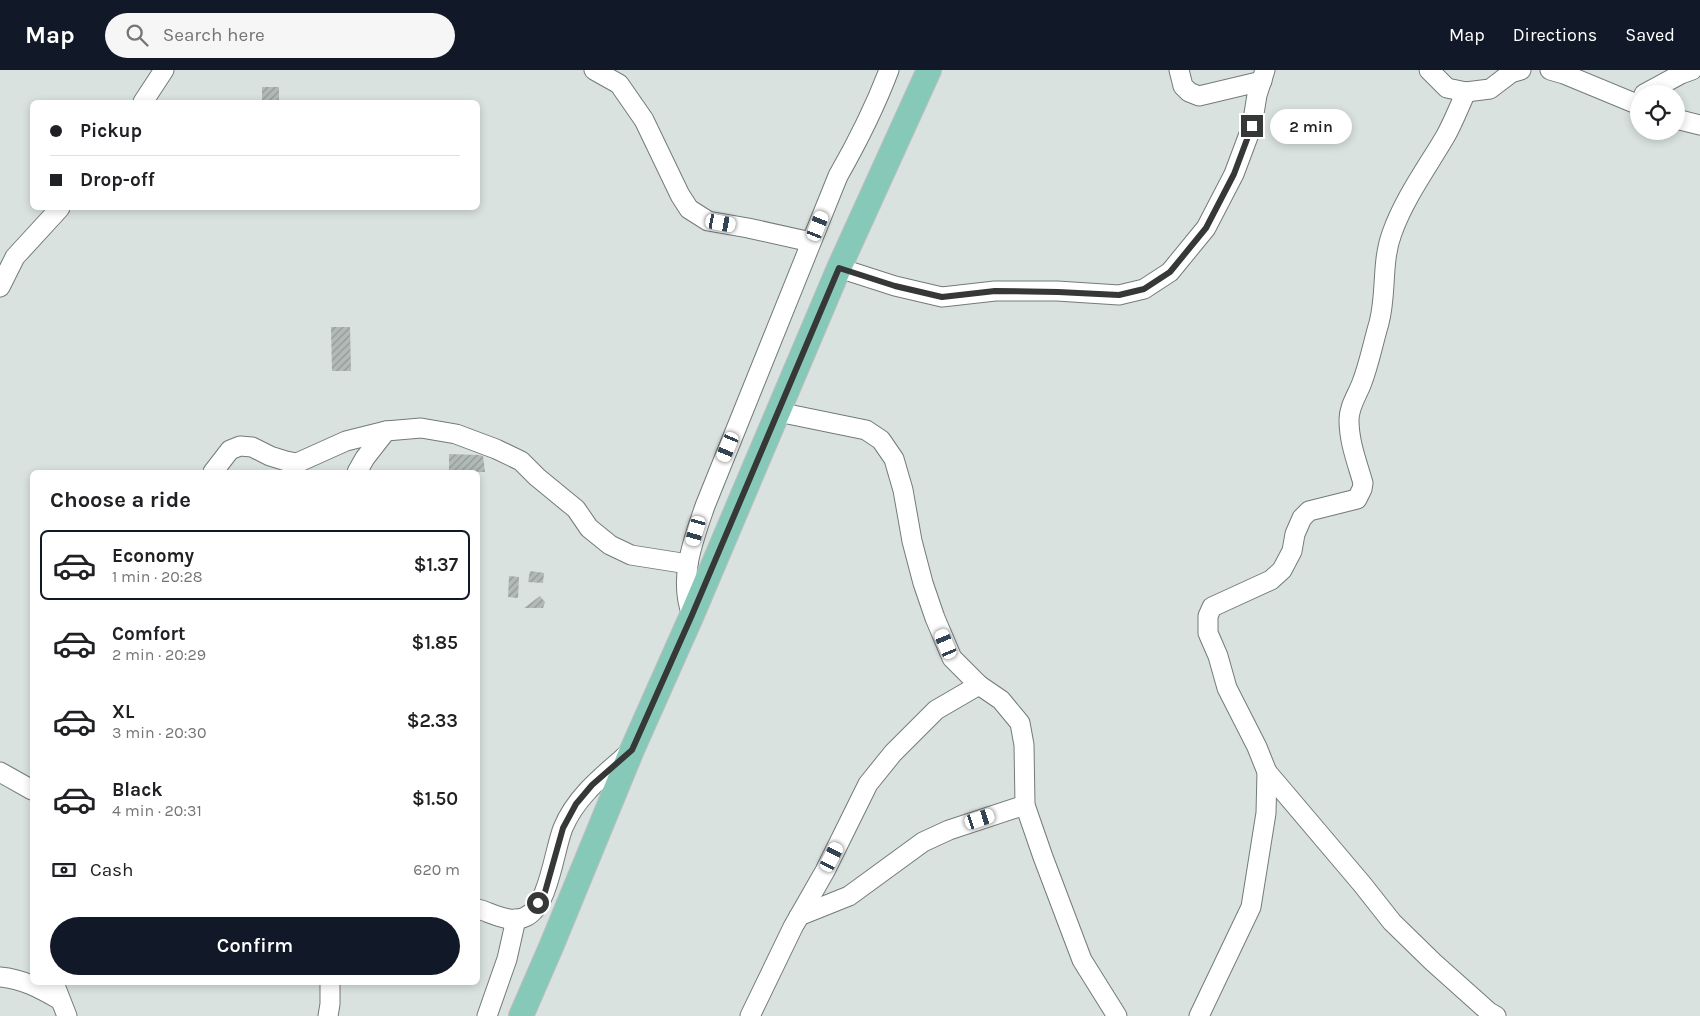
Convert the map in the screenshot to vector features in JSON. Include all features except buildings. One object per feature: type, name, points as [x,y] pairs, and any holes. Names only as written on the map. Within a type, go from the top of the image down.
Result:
[{"type":"main road","points":[[526,1013],[632,750],[692,615],[839,268],[929,70]]},
{"type":"street","points":[[144,100],[164,70]]},
{"type":"street","points":[[594,70],[619,84],[644,120],[689,210],[708,220],[812,242]]},
{"type":"street","points":[[692,615],[686,592],[688,564],[696,531],[720,465],[765,360],[838,176],[856,146],[889,70]]},
{"type":"street","points":[[1179,70],[1183,86],[1189,92],[1199,96],[1264,75]]},
{"type":"street","points":[[1429,70],[1447,88],[1466,92],[1490,89],[1511,74],[1521,70]]},
{"type":"street","points":[[1662,85],[1692,70]]},
{"type":"street","points":[[1559,71],[1630,96]]},
{"type":"street","points":[[839,268],[895,286],[942,297],[995,291],[1119,295],[1144,289],[1170,272],[1206,228],[1234,174],[1252,126],[1257,95],[1264,75]]},
{"type":"street","points":[[1466,92],[1446,135],[1406,202],[1392,234],[1386,256],[1383,280],[1384,300],[1380,320],[1361,384],[1350,406],[1348,420],[1351,443],[1363,483],[1362,489],[1357,499],[1309,511],[1302,518],[1295,534],[1292,551],[1282,570],[1271,580],[1212,607],[1208,616],[1208,633],[1218,656],[1228,688],[1267,772],[1392,922],[1433,962],[1489,1012],[1496,1016]]},
{"type":"street","points":[[1685,121],[1700,125]]},
{"type":"street","points":[[0,287],[15,257],[58,210]]},
{"type":"street","points":[[778,412],[866,430],[881,440],[894,459],[903,490],[912,541],[935,618],[952,658],[979,685],[1001,700],[1020,723],[1024,745],[1025,805],[1082,960],[1117,1016]]},
{"type":"street","points":[[215,470],[230,450],[240,446],[252,447],[270,456],[297,463],[346,441],[386,431],[421,428],[456,434],[496,449],[520,461],[576,509],[589,528],[610,545],[631,555],[688,564]]},
{"type":"street","points":[[358,470],[386,431]]},
{"type":"street","points":[[750,1016],[799,916],[825,871],[868,784],[893,753],[936,710],[979,685]]},
{"type":"street","points":[[480,910],[509,919],[524,918],[532,913],[545,892],[563,828],[576,804],[592,785],[632,750]]},
{"type":"street","points":[[0,772],[30,789]]},
{"type":"street","points":[[1199,1016],[1252,907],[1266,813],[1267,772]]},
{"type":"street","points":[[799,916],[848,896],[922,842],[949,830],[1025,805]]},
{"type":"street","points":[[487,1016],[507,959],[516,919]]},
{"type":"street","points":[[0,977],[13,978],[25,982],[63,1008]]},
{"type":"street","points":[[54,985],[63,1008]]},
{"type":"street","points":[[328,1016],[330,985]]},
{"type":"route","points":[[538,903],[545,892],[563,828],[576,804],[592,785],[632,750],[692,615],[839,268],[895,286],[942,297],[995,291],[1119,295],[1144,289],[1170,272],[1206,228],[1234,174],[1252,126]]}]
